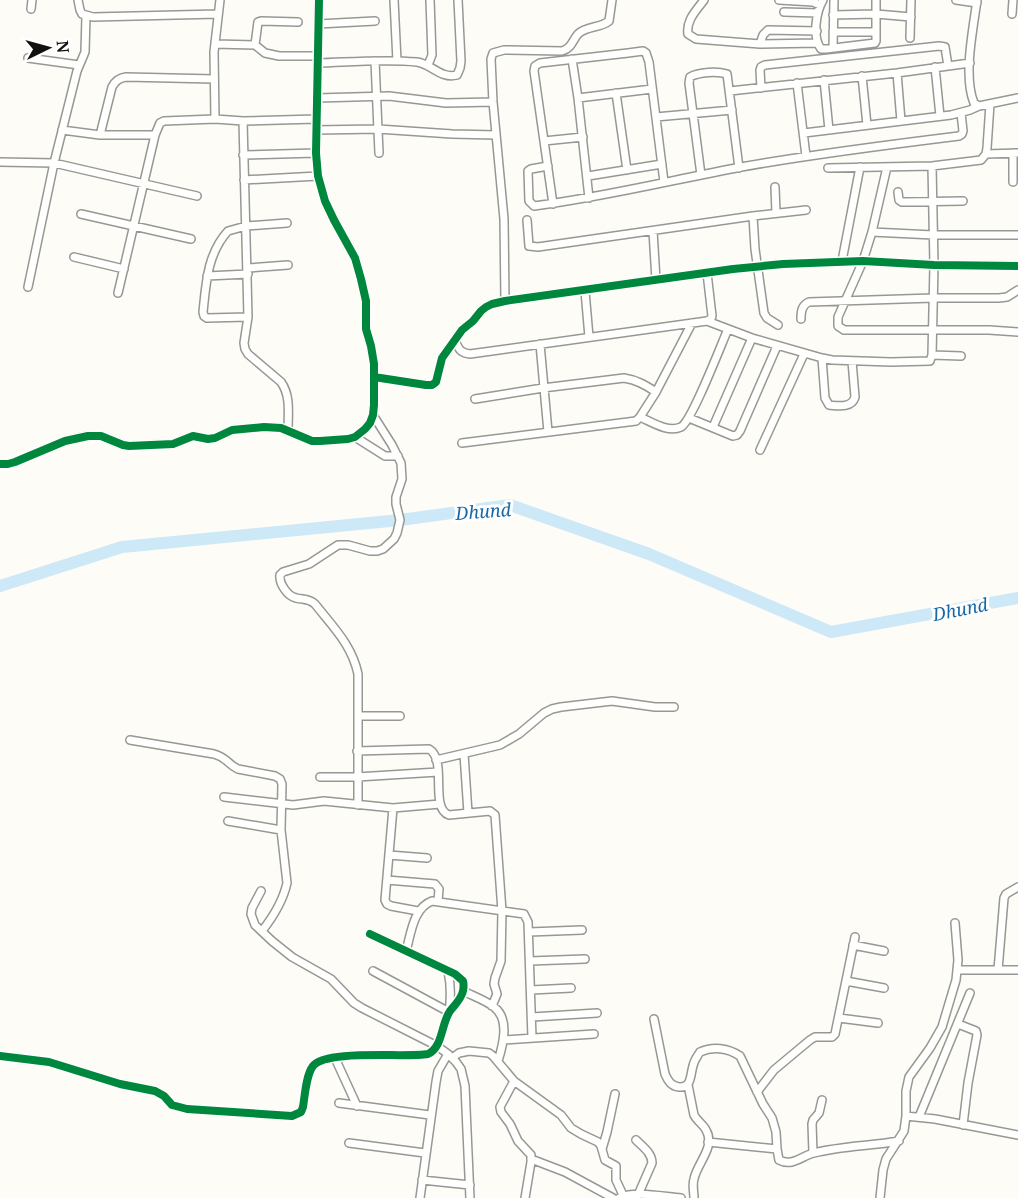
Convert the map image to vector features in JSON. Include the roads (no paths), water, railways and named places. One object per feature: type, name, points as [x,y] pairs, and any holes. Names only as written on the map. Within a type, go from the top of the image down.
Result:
[{"type":"street","points":[[32,0],[32,9]]},
{"type":"street","points":[[78,0],[82,14],[93,16],[218,14]]},
{"type":"street","points":[[215,119],[215,44],[220,0]]},
{"type":"street","points":[[0,464],[15,462],[65,441],[88,435],[101,436],[129,446],[173,444],[193,436],[208,439],[232,430],[264,427],[281,428],[312,441],[320,441],[355,437],[370,423],[373,415],[374,377],[373,355],[366,329],[366,301],[355,258],[325,201],[315,153],[319,0]]},
{"type":"street","points":[[394,0],[397,61]]},
{"type":"street","points":[[428,65],[432,55],[430,0]]},
{"type":"street","points":[[215,44],[255,45],[270,55],[318,60],[418,62],[428,65],[442,75],[453,76],[459,73],[461,61],[459,0]]},
{"type":"street","points":[[505,301],[504,219],[493,102],[491,59],[493,52],[567,50],[578,34],[609,21],[612,0]]},
{"type":"street","points":[[704,0],[689,21],[687,31],[690,37],[760,44],[817,43]]},
{"type":"street","points":[[779,0],[809,1],[820,6]]},
{"type":"street","points":[[833,48],[834,0]]},
{"type":"street","points":[[820,6],[817,43],[821,49],[833,48],[875,43],[876,0]]},
{"type":"street","points":[[910,38],[911,0]]},
{"type":"street","points":[[956,0],[977,2],[969,81],[971,96],[974,103],[979,106]]},
{"type":"street","points":[[1012,14],[1013,0]]},
{"type":"street","points":[[784,12],[820,6]]},
{"type":"street","points":[[833,15],[876,14],[911,17]]},
{"type":"street","points":[[28,286],[54,163],[86,46],[86,15]]},
{"type":"street","points":[[318,24],[375,21]]},
{"type":"street","points":[[255,45],[258,22],[298,22]]},
{"type":"street","points":[[760,44],[768,30],[817,31]]},
{"type":"street","points":[[833,32],[876,32]]},
{"type":"street","points":[[760,87],[761,67],[776,64],[939,46],[945,47],[948,66]]},
{"type":"street","points":[[553,204],[534,70],[535,66],[540,63],[643,51],[646,53],[664,182]]},
{"type":"street","points":[[28,58],[79,65]]},
{"type":"street","points":[[572,59],[589,198]]},
{"type":"street","points":[[375,61],[379,153]]},
{"type":"street","points":[[730,91],[970,63]]},
{"type":"street","points":[[935,67],[940,117]]},
{"type":"street","points":[[701,175],[689,83],[690,77],[694,75],[720,72],[727,74],[738,168]]},
{"type":"street","points":[[897,73],[901,121]]},
{"type":"street","points":[[862,76],[867,125]]},
{"type":"street","points":[[100,135],[112,87],[121,78],[214,78]]},
{"type":"street","points":[[824,80],[829,130]]},
{"type":"street","points":[[797,83],[806,156]]},
{"type":"street","points":[[578,98],[652,89]]},
{"type":"street","points":[[616,93],[627,170]]},
{"type":"street","points":[[317,98],[397,96],[446,103],[493,102]]},
{"type":"street","points":[[804,133],[940,117],[1018,98]]},
{"type":"street","points":[[828,168],[932,166],[977,161],[984,158],[986,154],[990,104]]},
{"type":"street","points":[[656,117],[732,110]]},
{"type":"street","points":[[548,166],[528,171],[529,201],[534,206],[589,198],[806,156],[959,136],[963,131],[961,113]]},
{"type":"street","points":[[118,293],[155,135],[160,123],[215,119],[243,121],[316,119]]},
{"type":"street","points":[[243,121],[248,271],[248,317],[244,343],[248,354],[285,387],[288,399],[288,430]]},
{"type":"street","points":[[316,130],[378,129],[496,135]]},
{"type":"street","points":[[62,130],[100,135],[155,135]]},
{"type":"street","points":[[544,141],[583,137]]},
{"type":"street","points":[[243,155],[315,153]]},
{"type":"street","points":[[986,154],[1015,153],[1013,182]]},
{"type":"street","points":[[0,162],[54,163],[197,196]]},
{"type":"street","points":[[588,176],[662,164]]},
{"type":"street","points":[[454,341],[461,352],[470,354],[707,321],[752,338],[822,358],[852,361],[927,362],[932,359],[934,265],[932,166]]},
{"type":"street","points":[[842,261],[861,167]]},
{"type":"street","points":[[887,167],[872,232],[863,261],[838,317],[838,326],[844,330],[1018,332]]},
{"type":"street","points":[[244,180],[318,176]]},
{"type":"street","points":[[775,187],[776,213]]},
{"type":"street","points":[[898,192],[898,200],[902,202],[963,201]]},
{"type":"street","points":[[527,220],[528,241],[529,246],[532,247],[806,210]]},
{"type":"street","points":[[81,214],[191,239]]},
{"type":"street","points":[[753,216],[754,249],[764,312],[767,318],[778,325]]},
{"type":"street","points":[[248,317],[207,318],[204,316],[207,276],[211,259],[224,235],[231,230],[246,226],[287,223]]},
{"type":"street","points":[[653,231],[656,280]]},
{"type":"street","points":[[872,232],[1018,235]]},
{"type":"street","points":[[74,257],[124,269]]},
{"type":"street","points":[[374,377],[426,386],[432,385],[438,377],[442,358],[462,330],[486,307],[505,301],[758,266],[842,261],[1018,266]]},
{"type":"street","points":[[207,276],[288,265]]},
{"type":"street","points":[[707,273],[712,312],[711,319],[707,321]]},
{"type":"street","points":[[801,319],[802,308],[809,302],[999,298],[1007,297],[1018,290]]},
{"type":"street","points":[[585,291],[589,337]]},
{"type":"street","points":[[462,443],[636,421],[656,392],[692,323]]},
{"type":"street","points":[[640,417],[657,425],[673,428],[680,428],[685,424],[728,329]]},
{"type":"street","points":[[713,428],[752,338]]},
{"type":"street","points":[[540,344],[548,432]]},
{"type":"street","points":[[689,418],[738,435],[777,346]]},
{"type":"street","points":[[760,450],[804,354]]},
{"type":"street","points":[[932,355],[961,356]]},
{"type":"street","points":[[822,358],[825,398],[829,405],[850,405],[854,402],[852,361]]},
{"type":"street","points":[[475,399],[624,378],[640,382],[656,392]]},
{"type":"street","points":[[358,805],[358,674],[353,656],[343,639],[315,604],[310,600],[291,596],[283,586],[280,574],[309,564],[338,545],[377,551],[394,539],[399,526],[396,497],[402,479],[401,464],[373,415]]},
{"type":"street","points":[[355,437],[385,456],[398,456]]},
{"type":"street","points":[[436,759],[500,745],[552,709],[612,701],[655,707],[674,707]]},
{"type":"street","points":[[358,716],[400,716]]},
{"type":"street","points":[[130,740],[214,754],[226,759],[238,769],[280,779],[282,784],[281,830],[287,883],[276,909],[262,932]]},
{"type":"street","points":[[357,752],[433,750],[442,811],[445,814],[490,811],[495,815],[502,911],[501,961],[494,984],[497,994],[492,1005]]},
{"type":"street","points":[[464,754],[468,813]]},
{"type":"street","points":[[320,777],[438,772]]},
{"type":"street","points":[[224,796],[297,805],[324,801],[393,808],[440,804]]},
{"type":"street","points":[[393,808],[385,900],[391,906],[418,911]]},
{"type":"street","points":[[228,821],[281,830]]},
{"type":"street","points":[[389,855],[427,858]]},
{"type":"street","points":[[387,880],[435,884],[439,889],[438,901]]},
{"type":"street","points":[[998,970],[1004,898],[1009,891],[1017,888]]},
{"type":"street","points":[[261,891],[251,914],[255,925],[281,949],[331,979],[354,1003],[438,1043],[454,1055],[461,1069],[465,1086],[470,1198]]},
{"type":"street","points":[[406,951],[418,911],[427,903],[438,901],[524,914],[529,932],[532,1038]]},
{"type":"street","points":[[879,1198],[886,1159],[904,1131],[909,1077],[942,1027],[951,999],[958,970],[955,923]]},
{"type":"street","points":[[529,932],[582,930]]},
{"type":"street","points":[[370,934],[455,974],[463,981],[463,991],[458,1002],[449,1012]]},
{"type":"street","points":[[757,1092],[774,1070],[810,1040],[815,1037],[832,1037],[835,1034],[854,941],[884,951]]},
{"type":"street","points":[[530,961],[585,959]]},
{"type":"street","points":[[373,970],[449,1012]]},
{"type":"street","points":[[958,970],[1018,970]]},
{"type":"street","points":[[0,1056],[49,1062],[120,1084],[155,1091],[164,1096],[172,1105],[187,1109],[292,1116],[301,1112],[309,1074],[315,1063],[335,1058],[422,1055],[433,1052],[449,1012],[451,995],[447,971]]},
{"type":"street","points":[[846,981],[884,988]]},
{"type":"street","points":[[531,990],[571,988]]},
{"type":"street","points":[[463,991],[492,1005],[501,1015],[504,1040],[498,1061]]},
{"type":"street","points":[[919,1117],[970,993]]},
{"type":"street","points":[[532,1017],[597,1013]]},
{"type":"street","points":[[839,1018],[878,1023]]},
{"type":"street","points":[[654,1019],[667,1080],[674,1086],[688,1085]]},
{"type":"street","points":[[958,1024],[972,1029],[977,1035],[963,1125]]},
{"type":"street","points":[[504,1040],[594,1034]]},
{"type":"street","points":[[694,1198],[694,1180],[706,1153],[708,1142],[707,1131],[694,1115],[688,1085],[695,1058],[700,1052],[725,1049],[740,1056],[772,1118],[779,1160],[785,1163],[793,1163],[813,1153],[898,1141]]},
{"type":"street","points":[[420,1198],[438,1071],[454,1055],[469,1051],[489,1053],[514,1081],[561,1115],[575,1131],[598,1142],[605,1160],[616,1166],[616,1180],[621,1197],[638,1195],[681,1198]]},
{"type":"street","points":[[335,1058],[357,1106]]},
{"type":"street","points":[[514,1081],[500,1107],[518,1141],[531,1155],[525,1198]]},
{"type":"street","points":[[602,1149],[615,1094]]},
{"type":"street","points":[[813,1153],[812,1124],[819,1113],[822,1100]]},
{"type":"street","points":[[339,1103],[430,1115]]},
{"type":"street","points":[[906,1116],[1018,1135]]},
{"type":"street","points":[[636,1140],[652,1158],[638,1195]]},
{"type":"street","points":[[708,1142],[777,1149]]},
{"type":"street","points":[[349,1143],[425,1153]]},
{"type":"street","points":[[531,1159],[565,1172],[613,1198]]},
{"type":"street","points":[[422,1180],[470,1185]]},
{"type":"waterway","name":"Dhund","points":[[0,586],[122,547],[400,520],[510,505],[649,554],[831,632],[1018,598]]}]
